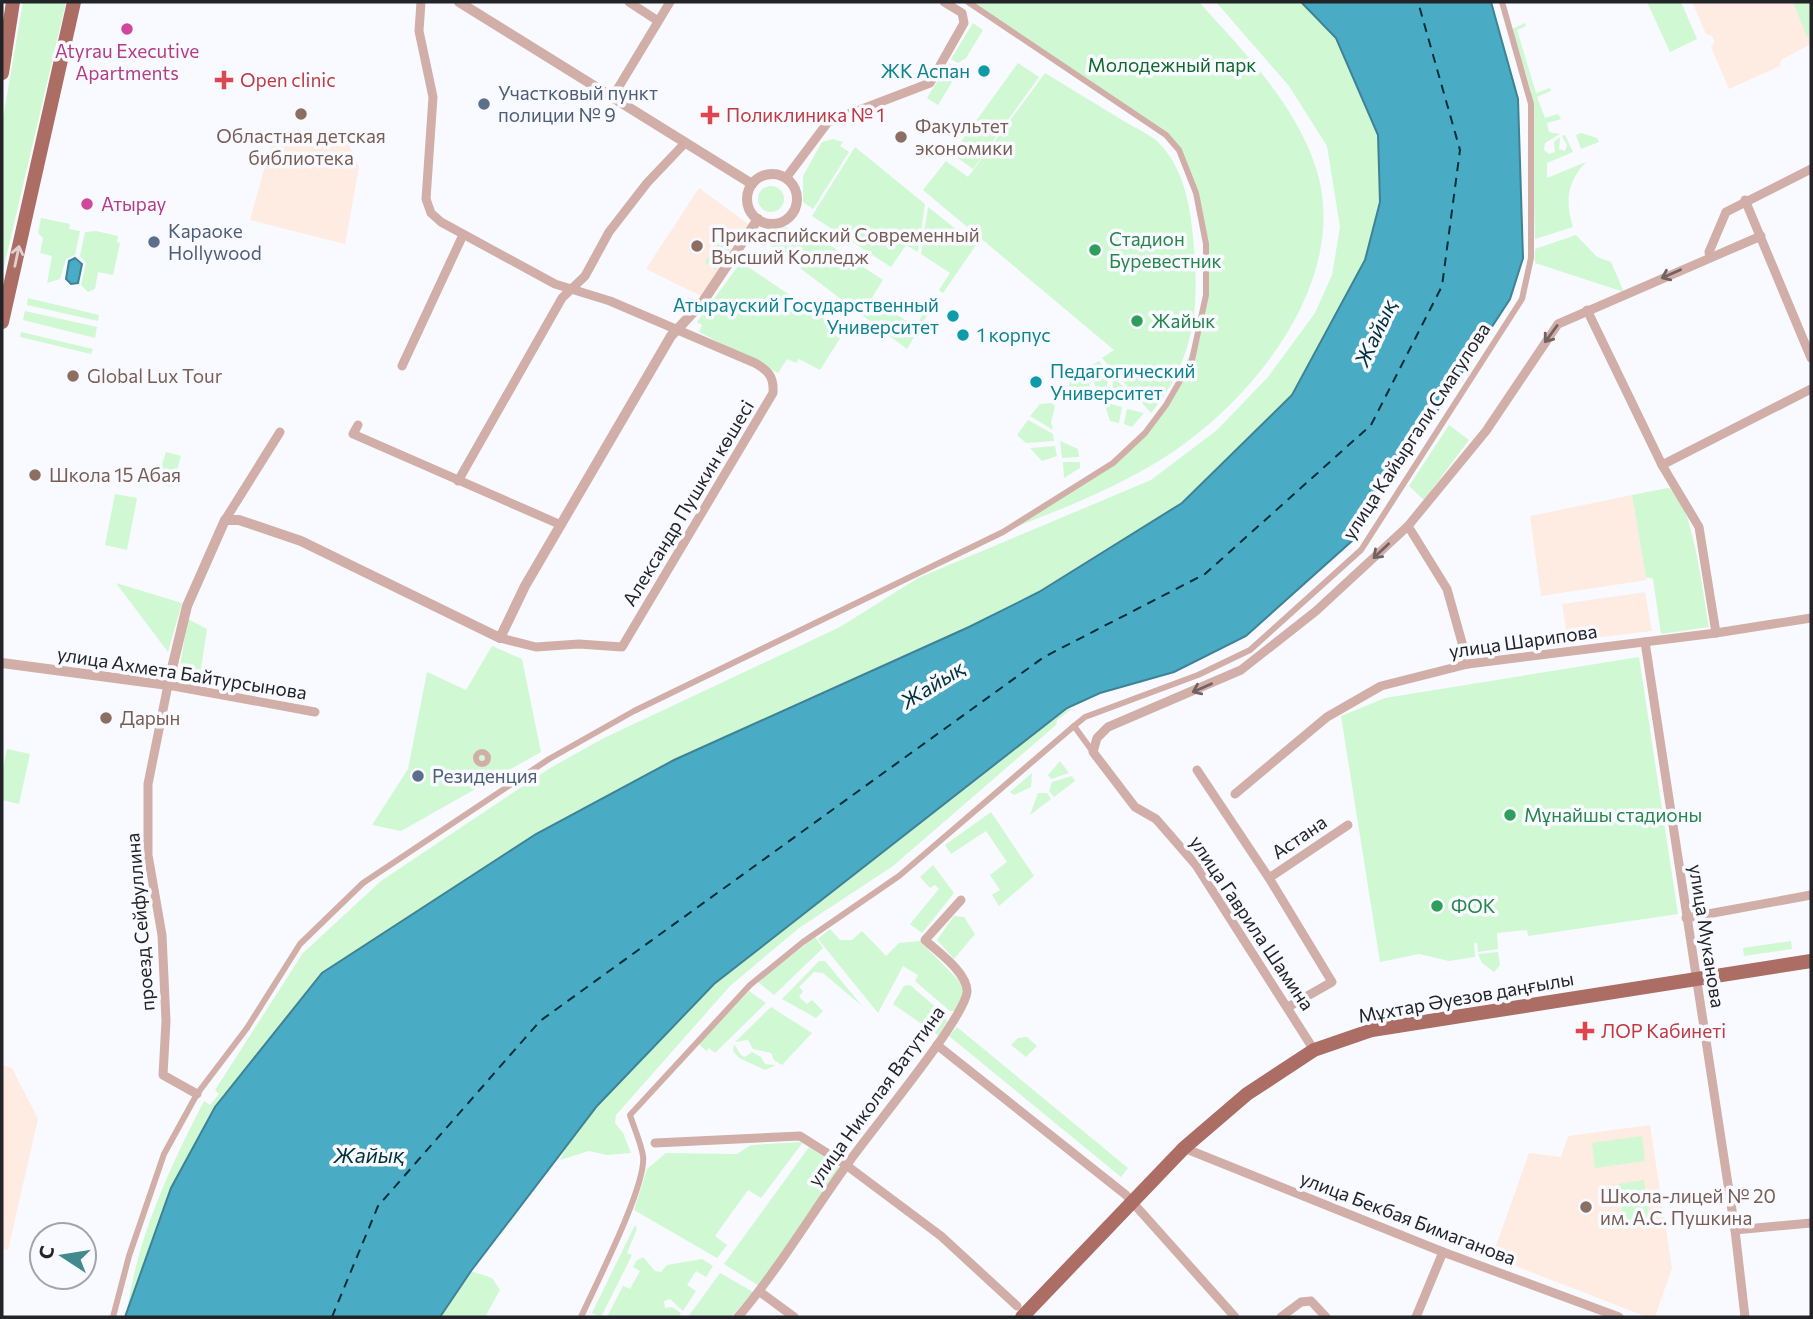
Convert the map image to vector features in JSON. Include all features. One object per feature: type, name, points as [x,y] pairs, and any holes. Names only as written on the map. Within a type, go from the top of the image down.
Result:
[{"type":"main road","points":[[2,73],[13,2]]},
{"type":"main road","points":[[2,323],[5,299],[74,2]]},
{"type":"main road","name":"Мұхтар Әуезов даңғылы","points":[[1020,1312],[1133,1203],[1185,1148],[1247,1094],[1314,1049],[1372,1030],[1811,961]]},
{"type":"street","points":[[421,2],[419,31],[433,97],[426,200],[431,213],[463,235],[570,290],[610,302],[677,331]]},
{"type":"street","points":[[459,2],[752,184]]},
{"type":"street","points":[[629,2],[658,22]]},
{"type":"street","points":[[612,98],[670,2]]},
{"type":"street","points":[[786,178],[828,122],[930,83],[964,23],[962,13],[944,2]]},
{"type":"street","points":[[113,1317],[129,1256],[164,1154],[197,1094],[247,1028],[300,944],[363,883],[549,759],[634,711],[1003,532],[1113,463],[1145,433],[1166,405],[1192,360],[1206,295],[1206,244],[1198,203],[1179,150],[1166,135],[968,2]]},
{"type":"street","name":"улица Кайыргали Смагулова","points":[[581,1317],[621,1231],[643,1168],[643,1154],[630,1115],[750,985],[803,942],[899,876],[1085,717],[1198,675],[1250,650],[1361,550],[1522,299],[1531,258],[1531,104],[1502,2]]},
{"type":"street","points":[[458,481],[557,307],[585,276],[609,232],[647,183],[685,143]]},
{"type":"street","points":[[1710,257],[1709,251],[1726,212],[1745,200],[1811,169]]},
{"type":"street","points":[[767,174],[786,178],[796,191],[795,208],[791,215],[776,223],[758,219],[747,200],[752,184],[767,174]]},
{"type":"street","points":[[1745,200],[1811,358]]},
{"type":"street","points":[[225,520],[239,520],[301,541],[500,638],[525,586],[677,331],[702,303],[758,219]]},
{"type":"street","points":[[402,366],[463,235]]},
{"type":"street","name":"улица Кайыргали Смагулова","points":[[1093,752],[1097,738],[1108,727],[1252,663],[1316,611],[1408,526],[1486,431],[1553,331],[1565,319],[1761,236]]},
{"type":"street","points":[[1587,310],[1662,465],[1699,527],[1716,633]]},
{"type":"street","name":"Александр Пушкин көшесі","points":[[500,638],[536,648],[579,644],[603,648],[622,647],[773,393],[772,377],[766,369],[677,331]]},
{"type":"street","points":[[1662,465],[1811,389]]},
{"type":"street","points":[[358,425],[353,434],[561,525]]},
{"type":"street","points":[[168,685],[187,606],[225,520],[280,432]]},
{"type":"street","points":[[1408,526],[1447,589],[1468,664]]},
{"type":"street","name":"улица Шарипова","points":[[1235,794],[1327,717],[1381,686],[1468,664],[1716,633],[1811,618]]},
{"type":"street","name":"улица Муканова","points":[[1645,642],[1735,1230],[1745,1317]]},
{"type":"street","name":"улица Ахмета Байтурсынова","points":[[2,663],[168,685],[315,712]]},
{"type":"street","name":"проезд Сейфуллина","points":[[168,685],[148,784],[148,855],[162,936],[166,1021],[163,1075],[197,1094]]},
{"type":"street","name":"улица Гаврила Шамина","points":[[1074,726],[1135,807],[1156,819],[1196,865],[1314,1049]]},
{"type":"street","points":[[1197,770],[1269,878],[1332,982],[1289,1007]]},
{"type":"street","name":"Астана","points":[[1269,878],[1348,825]]},
{"type":"street","points":[[1686,918],[1811,895]]},
{"type":"street","name":"улица Николая Ватутина","points":[[738,1317],[760,1292],[846,1164],[937,1045],[964,1001],[967,990],[964,978],[925,940],[961,901]]},
{"type":"street","points":[[937,1045],[1075,1151],[1133,1203],[1234,1317]]},
{"type":"street","points":[[655,1143],[800,1136],[846,1164],[941,1236],[1020,1312]]},
{"type":"street","name":"улица Бекбая Бимаганова","points":[[1185,1148],[1443,1252],[1619,1317]]},
{"type":"street","points":[[1735,1230],[1811,1223]]},
{"type":"street","points":[[1416,1317],[1443,1252]]},
{"type":"street","points":[[760,1292],[794,1317]]},
{"type":"street","points":[[1281,1317],[1301,1301],[1311,1301],[1326,1317]]},
{"type":"shaded area","points":[[1692,2],[1811,2],[1811,44],[1781,60],[1780,66],[1729,89],[1711,47],[1715,42],[1712,36],[1706,34]]},
{"type":"shaded area","points":[[273,137],[347,141],[359,167],[345,244],[250,220]]},
{"type":"shaded area","name":"Прикаспийский Современный Высший Колледж","points":[[699,188],[748,224],[701,296],[646,269]]},
{"type":"shaded area","points":[[1632,495],[1647,580],[1541,596],[1530,516]]},
{"type":"shaded area","points":[[1645,592],[1652,631],[1568,641],[1562,604]]},
{"type":"shaded area","points":[[2,1065],[12,1068],[38,1119],[8,1250],[2,1249]]},
{"type":"shaded area","name":"Школа-лицей № 20 им. А.С. Пушкина","points":[[1650,1125],[1672,1268],[1655,1317],[1647,1317],[1492,1257],[1529,1153],[1561,1157],[1568,1136]]},
{"type":"green space","points":[[23,2],[66,2],[2,275],[2,124]]},
{"type":"green space","name":"Молодежный парк","points":[[968,2],[1199,2],[1265,78],[1294,119],[1315,165],[1323,208],[1320,251],[1307,293],[1287,333],[1260,371],[1229,405],[1196,435],[1124,481],[1003,532],[1094,476],[1127,450],[1151,425],[1190,354],[1204,299],[1205,243],[1193,187],[1179,153],[1166,135]]},
{"type":"green space","points":[[1216,2],[1301,2],[1336,38],[1378,135],[1380,202],[1365,260],[1292,395],[1182,503],[1039,592],[969,627],[674,760],[536,834],[322,973],[215,1107],[171,1188],[127,1311],[139,1256],[156,1203],[204,1101],[210,1105],[219,1094],[215,1090],[303,953],[381,881],[550,768],[604,738],[840,627],[918,578],[1151,480],[1217,430],[1268,377],[1315,313],[1332,275],[1340,227],[1327,146],[1289,86]]},
{"type":"green space","points":[[1647,2],[1681,2],[1697,39],[1670,52]]},
{"type":"green space","points":[[1793,2],[1811,2],[1811,35],[1807,37]]},
{"type":"green space","points":[[973,23],[983,30],[966,58],[958,63],[951,59]]},
{"type":"green space","points":[[1525,23],[1526,26],[1517,30],[1536,93],[1550,88],[1551,91],[1537,97],[1545,118],[1558,114],[1561,119],[1547,123],[1549,132],[1560,134],[1545,143],[1544,150],[1549,154],[1555,152],[1554,142],[1560,137],[1559,149],[1565,151],[1567,145],[1562,136],[1565,135],[1573,152],[1547,163],[1547,178],[1586,162],[1571,184],[1569,192],[1573,227],[1535,239],[1531,91],[1512,29]]},
{"type":"green space","points":[[949,63],[955,67],[955,77],[938,105],[927,98]]},
{"type":"green space","points":[[1018,63],[1039,77],[973,169],[952,154]]},
{"type":"green space","name":"Стадион Буревестник","points":[[1045,73],[1156,140],[1174,163],[1184,187],[1192,224],[1195,308],[1186,351],[1178,372],[1151,413],[1102,358],[1114,350],[923,190],[946,161],[968,177]]},
{"type":"green space","points":[[1581,133],[1597,138],[1599,142],[1581,149],[1576,135]]},
{"type":"green space","points":[[833,139],[843,142],[840,146],[849,152],[813,209],[803,202],[803,176],[822,142]]},
{"type":"green space","points":[[855,147],[925,204],[918,252],[906,245],[891,267],[812,216]]},
{"type":"green space","points":[[771,186],[780,190],[784,199],[780,208],[771,212],[762,208],[758,199],[762,190]]},
{"type":"green space","points":[[928,207],[976,245],[943,293],[939,290],[950,273],[921,254]]},
{"type":"green space","points":[[41,218],[70,224],[69,229],[80,231],[75,255],[66,259],[60,279],[47,283],[52,256],[40,253],[43,238],[38,233]]},
{"type":"green space","points":[[786,227],[796,234],[802,227],[883,280],[871,299],[915,326],[928,307],[931,309],[907,349],[767,243],[773,231]]},
{"type":"green space","points":[[728,229],[739,236],[716,270],[705,262]]},
{"type":"green space","points":[[96,231],[118,236],[117,242],[120,243],[113,275],[98,272],[95,289],[88,292],[81,285],[86,263],[80,256],[85,232]]},
{"type":"green space","points":[[1576,235],[1597,257],[1611,262],[1624,292],[1535,263],[1535,249]]},
{"type":"green space","points":[[741,262],[844,332],[820,370],[799,359],[796,363],[787,359],[778,373],[699,332],[702,325],[697,322]]},
{"type":"green space","points":[[28,298],[99,315],[98,321],[27,305]]},
{"type":"green space","points":[[25,311],[97,327],[95,338],[23,320]]},
{"type":"green space","points":[[21,332],[93,349],[91,354],[20,337]]},
{"type":"green space","points":[[1099,361],[1109,374],[1105,398],[1100,396],[1087,368]]},
{"type":"green space","points":[[1083,371],[1093,393],[1080,390],[1070,392],[1068,389],[1071,378]]},
{"type":"green space","points":[[1114,378],[1126,389],[1122,402],[1110,399]]},
{"type":"green space","points":[[1104,402],[1122,407],[1119,423],[1110,421]]},
{"type":"green space","points":[[1051,403],[1055,406],[1051,422],[1053,430],[1030,416],[1040,404]]},
{"type":"green space","points":[[1127,409],[1144,413],[1132,427],[1124,424]]},
{"type":"green space","points":[[1028,420],[1053,434],[1054,441],[1026,443],[1017,435]]},
{"type":"green space","points":[[1449,425],[1469,440],[1424,500],[1409,486]]},
{"type":"green space","points":[[1060,441],[1078,449],[1079,457],[1062,458]]},
{"type":"green space","points":[[1055,446],[1057,456],[1042,461],[1030,448]]},
{"type":"green space","points":[[166,452],[181,456],[172,487],[156,483]]},
{"type":"green space","points":[[1063,462],[1080,462],[1080,468],[1064,478]]},
{"type":"green space","points":[[1668,488],[1676,494],[1684,508],[1690,527],[1709,627],[1661,634],[1653,579],[1646,577],[1632,495]]},
{"type":"green space","points":[[115,494],[137,498],[127,550],[105,545]]},
{"type":"green space","points":[[116,583],[182,603],[168,652]]},
{"type":"green space","points":[[188,619],[207,629],[200,675],[179,672]]},
{"type":"green space","points":[[492,646],[522,659],[541,752],[401,831],[372,825],[408,769],[427,672],[466,690]]},
{"type":"green space","name":"Мұнайшы стадионы","points":[[1639,657],[1678,914],[1528,936],[1527,930],[1497,933],[1498,949],[1478,952],[1477,943],[1474,943],[1475,957],[1449,961],[1419,954],[1380,962],[1341,716],[1385,698]]},
{"type":"green space","points":[[1067,708],[1072,709],[1057,720],[1056,725],[893,866],[799,928],[730,986],[616,1115],[615,1123],[623,1133],[631,1153],[607,1155],[589,1151],[560,1160],[570,1139],[597,1106],[714,984]]},
{"type":"green space","points":[[7,749],[30,754],[19,804],[2,800],[2,774]]},
{"type":"green space","points":[[1060,761],[1069,773],[1051,779],[1048,775]]},
{"type":"green space","points":[[1032,773],[1031,787],[1014,795],[1010,792]]},
{"type":"green space","points":[[1072,776],[1075,781],[1054,797],[1049,791],[1052,782]]},
{"type":"green space","points":[[1038,793],[1047,793],[1051,799],[1030,815]]},
{"type":"green space","points":[[991,812],[1034,876],[999,906],[992,895],[1000,890],[990,875],[1007,862],[986,831],[951,854],[945,845]]},
{"type":"green space","points":[[933,865],[954,893],[922,933],[910,924],[939,889],[935,885],[930,888],[920,877]]},
{"type":"green space","points":[[954,916],[964,917],[975,934],[954,959],[937,940]]},
{"type":"green space","points":[[830,929],[840,940],[852,940],[862,931],[886,956],[899,943],[920,941],[963,985],[961,999],[955,1011],[950,1011],[915,981],[918,975],[903,966],[878,1013],[818,939]]},
{"type":"green space","points":[[815,937],[823,948],[774,995],[758,982]]},
{"type":"green space","points":[[1791,941],[1792,949],[1744,956],[1743,948]]},
{"type":"green space","points":[[1498,952],[1500,965],[1494,972],[1482,963],[1478,954]]},
{"type":"green space","points":[[819,961],[825,961],[862,1006],[823,973],[814,972],[799,987],[803,991],[799,997],[807,1004],[812,1000],[823,1011],[816,1018],[782,999]]},
{"type":"green space","points":[[910,985],[946,1016],[947,1022],[938,1035],[893,1004],[904,986]]},
{"type":"green space","points":[[749,991],[766,1003],[715,1053],[709,1048],[706,1051],[699,1044]]},
{"type":"green space","points":[[771,1007],[812,1033],[782,1065],[774,1060],[771,1053],[753,1049],[748,1040],[735,1042]]},
{"type":"green space","points":[[957,1027],[1128,1168],[1121,1177],[949,1036]]},
{"type":"green space","points":[[1027,1037],[1037,1046],[1026,1057],[1011,1045],[1018,1038]]},
{"type":"green space","points":[[734,1044],[745,1057],[752,1052],[761,1057],[765,1064],[776,1065],[765,1070],[739,1058],[733,1051]]},
{"type":"green space","points":[[1642,1136],[1645,1161],[1595,1168],[1592,1143]]},
{"type":"green space","points":[[803,1142],[761,1198],[748,1190],[715,1236],[727,1245],[717,1258],[634,1210],[647,1169],[666,1153],[737,1154],[751,1145]]},
{"type":"green space","points":[[809,1147],[840,1168],[759,1286],[724,1264]]},
{"type":"green space","points":[[1644,1180],[1650,1221],[1624,1225],[1618,1184]]},
{"type":"green space","points":[[635,1225],[637,1229],[627,1253],[632,1255],[601,1317],[592,1313]]},
{"type":"green space","points":[[643,1257],[655,1271],[661,1272],[667,1265],[702,1259],[713,1266],[706,1277],[696,1271],[687,1285],[696,1291],[683,1311],[670,1299],[664,1301],[665,1308],[672,1307],[681,1313],[678,1317],[607,1317],[623,1286],[630,1289],[640,1271],[633,1267],[636,1261]]},
{"type":"green space","points":[[471,1271],[492,1278],[500,1290],[485,1317],[441,1317]]},
{"type":"green space","points":[[720,1273],[753,1292],[731,1317],[688,1317]]},
{"type":"water","name":"Жайық","points":[[1301,2],[1491,2],[1518,99],[1523,258],[1510,299],[1353,540],[1246,636],[1174,672],[1100,693],[1067,708],[714,984],[597,1106],[471,1271],[440,1317],[125,1317],[171,1188],[215,1107],[322,973],[536,834],[674,760],[969,627],[1039,592],[1182,503],[1292,395],[1365,260],[1380,202],[1378,135],[1336,38]]},
{"type":"water","points":[[75,258],[82,264],[78,283],[71,284],[66,279],[69,261]]},
{"type":"ferry route","points":[[332,1317],[378,1206],[540,1021],[1044,657],[1205,574],[1371,425],[1442,286],[1460,150],[1418,2]]},
{"type":"place","name":"Atyrau Executive Apartments","points":[[127,29]]},
{"type":"place","name":"ЖК Аспан","points":[[984,71]]},
{"type":"place","name":"Open clinic","points":[[224,80]]},
{"type":"place","name":"Участковый пункт полиции № 9","points":[[484,104]]},
{"type":"place","name":"Областная детская библиотека","points":[[301,114]]},
{"type":"place","name":"Поликлиника № 1","points":[[710,115]]},
{"type":"place","name":"Факультет экономики","points":[[901,137]]},
{"type":"place","name":"Атырау","points":[[87,204]]},
{"type":"place","name":"Караоке Hollywood","points":[[154,242]]},
{"type":"place","name":"Прикаспийский Современный Высший Колледж","points":[[697,246]]},
{"type":"place","name":"Стадион Буревестник","points":[[1095,250]]},
{"type":"place","name":"Атырауский Государственный Университет","points":[[953,316]]},
{"type":"place","name":"Жайык","points":[[1137,321]]},
{"type":"place","name":"1 корпус","points":[[963,335]]},
{"type":"place","name":"Global Lux Tour","points":[[73,376]]},
{"type":"place","name":"Педагогический Университет","points":[[1036,382]]},
{"type":"place","name":"Школа 15 Абая","points":[[35,475]]},
{"type":"place","name":"Дарын","points":[[106,718]]},
{"type":"place","name":"Резиденция","points":[[418,776]]},
{"type":"place","name":"Мұнайшы стадионы","points":[[1510,815]]},
{"type":"place","name":"ФОК","points":[[1437,906]]},
{"type":"place","name":"ЛОР Кабинетi","points":[[1585,1031]]},
{"type":"place","name":"Школа-лицей № 20 им. А.С. Пушкина","points":[[1586,1207]]}]
